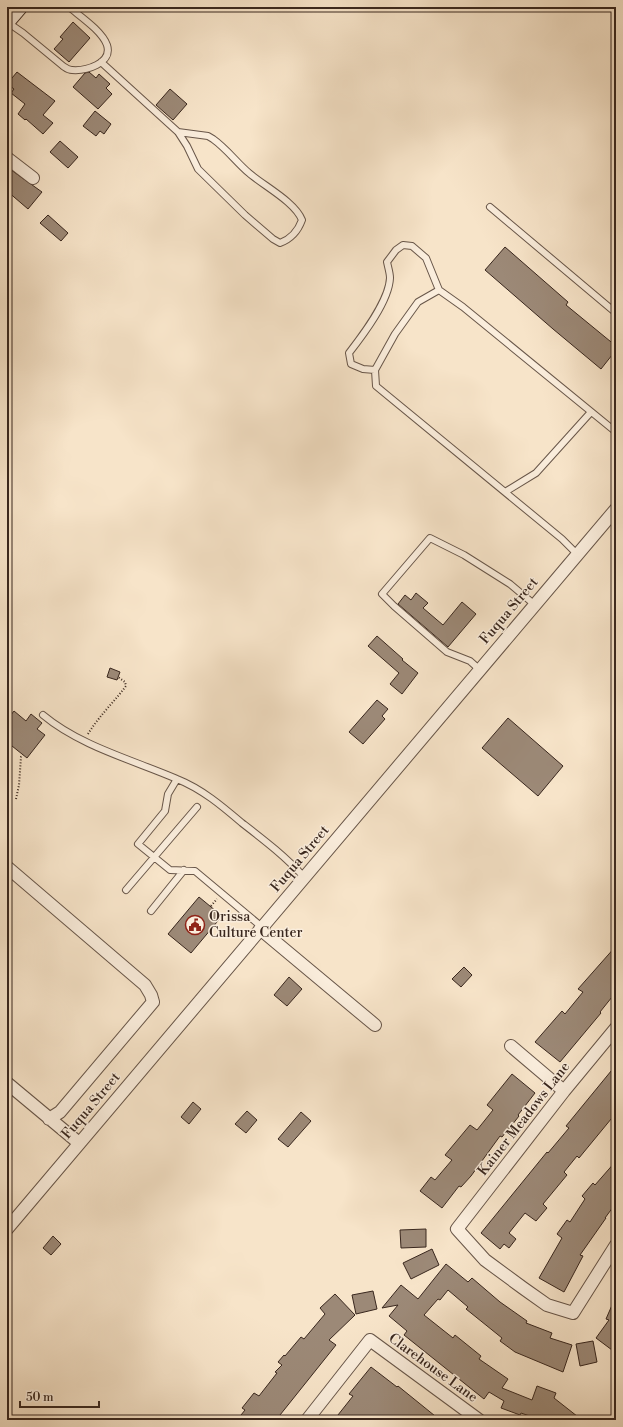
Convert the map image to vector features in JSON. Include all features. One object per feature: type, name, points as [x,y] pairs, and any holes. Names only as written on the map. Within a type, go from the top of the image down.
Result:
[{"type":"main road","points":[[7,21],[19,7]]},
{"type":"street","points":[[7,158],[33,178]]},
{"type":"street","name":"Fuqua Street","points":[[7,1229],[616,508]]},
{"type":"street","points":[[7,867],[145,985],[153,1002],[60,1112],[50,1119]]},
{"type":"street","points":[[261,928],[375,1025]]},
{"type":"street","name":"Kainer Meadows Lane","points":[[616,1028],[564,1091],[457,1229],[485,1260],[523,1288],[547,1305],[573,1313],[616,1245]]},
{"type":"street","points":[[511,1046],[564,1091]]},
{"type":"street","points":[[7,1083],[79,1143]]},
{"type":"street","name":"Clarehouse Lane","points":[[307,1420],[370,1340],[479,1420]]},
{"type":"lane","points":[[7,21],[70,70],[81,70],[97,65],[107,54],[107,46],[92,26],[70,7]]},
{"type":"lane","points":[[101,62],[178,132],[187,146],[198,169],[245,215],[273,239],[280,243],[287,240],[299,227],[302,220],[296,210],[267,186],[248,173],[214,139],[208,136],[178,132]]},
{"type":"lane","points":[[490,207],[616,313]]},
{"type":"lane","points":[[375,370],[363,369],[352,364],[349,353],[364,334],[387,295],[390,278],[387,262],[396,250],[403,245],[412,246],[426,258],[439,290],[463,307],[616,432]]},
{"type":"lane","points":[[439,290],[418,302],[395,334],[375,370],[376,386],[562,539],[577,554]]},
{"type":"lane","points":[[505,492],[536,473],[591,412]]},
{"type":"lane","points":[[480,670],[470,660],[447,652],[382,594],[430,538],[464,555],[510,584],[534,605]]},
{"type":"lane","points":[[43,715],[52,722],[94,745],[197,788],[272,846],[291,862],[304,877]]},
{"type":"lane","points":[[177,779],[168,794],[165,811],[138,844],[170,870],[195,871],[261,928]]},
{"type":"lane","points":[[126,890],[197,807]]},
{"type":"lane","points":[[151,911],[184,870]]},
{"type":"path","points":[[90,730],[126,686],[118,677]]},
{"type":"path","points":[[16,799],[19,785],[21,758],[23,755]]},
{"type":"building","points":[[73,22],[90,38],[69,62],[54,49],[63,39],[60,37]]},
{"type":"building","points":[[17,72],[55,101],[43,115],[53,123],[43,134],[18,114],[25,104],[11,93],[14,89],[7,84]]},
{"type":"building","points":[[89,72],[96,78],[99,74],[110,84],[106,88],[112,94],[98,109],[73,87],[85,73]]},
{"type":"building","points":[[170,89],[187,104],[173,120],[156,105]]},
{"type":"building","points":[[95,111],[111,124],[104,134],[100,131],[96,136],[83,126]]},
{"type":"building","points":[[60,141],[78,157],[68,168],[50,152]]},
{"type":"building","points":[[7,167],[42,192],[28,209],[7,191]]},
{"type":"building","points":[[48,215],[68,233],[61,241],[40,223]]},
{"type":"building","points":[[505,247],[568,302],[566,305],[616,346],[616,350],[601,369],[485,270]]},
{"type":"building","points":[[416,593],[428,603],[423,608],[443,625],[462,602],[476,614],[448,647],[398,604],[405,595],[411,600]]},
{"type":"building","points":[[377,636],[418,673],[402,694],[390,684],[399,673],[368,646]]},
{"type":"building","points":[[110,668],[120,672],[117,680],[107,677]]},
{"type":"building","points":[[377,700],[388,709],[382,716],[385,719],[363,744],[349,732]]},
{"type":"building","points":[[14,711],[26,721],[31,714],[42,723],[37,729],[45,735],[27,758],[7,742],[7,720]]},
{"type":"building","points":[[508,718],[563,766],[538,796],[482,748]]},
{"type":"building","name":"Orissa Culture Center","points":[[199,897],[222,916],[191,953],[168,934]]},
{"type":"building","points":[[616,946],[616,992],[600,1012],[601,1013],[560,1062],[535,1042],[562,1011],[565,1014],[583,992],[578,989]]},
{"type":"building","points":[[464,967],[472,975],[461,987],[452,979]]},
{"type":"building","points":[[289,977],[302,989],[287,1006],[274,995]]},
{"type":"building","points":[[616,1065],[616,1113],[579,1158],[577,1156],[564,1172],[567,1175],[543,1204],[547,1208],[536,1221],[525,1213],[509,1233],[516,1239],[509,1248],[504,1244],[500,1249],[481,1233],[547,1152],[548,1153],[569,1128],[566,1126]]},
{"type":"building","points":[[512,1074],[535,1093],[512,1125],[502,1137],[500,1136],[471,1176],[461,1187],[459,1186],[442,1208],[420,1191],[431,1177],[435,1180],[452,1160],[445,1155],[470,1125],[477,1130],[493,1110],[487,1105]]},
{"type":"building","points":[[193,1102],[201,1109],[189,1124],[181,1117]]},
{"type":"building","points":[[247,1111],[257,1120],[246,1133],[235,1124]]},
{"type":"building","points":[[301,1112],[311,1121],[288,1147],[278,1139]]},
{"type":"building","points":[[616,1161],[616,1203],[580,1255],[583,1256],[564,1292],[539,1278],[562,1238],[557,1234],[567,1220],[570,1222],[585,1199],[582,1196],[593,1183],[595,1185]]},
{"type":"building","points":[[426,1229],[426,1247],[401,1248],[400,1230]]},
{"type":"building","points":[[53,1236],[61,1244],[51,1255],[43,1248]]},
{"type":"building","points":[[432,1249],[439,1265],[411,1279],[403,1263]]},
{"type":"building","points":[[446,1264],[468,1282],[472,1278],[500,1302],[527,1321],[526,1323],[552,1333],[550,1338],[572,1345],[563,1372],[515,1352],[500,1341],[502,1338],[466,1309],[468,1307],[448,1290],[424,1315],[453,1338],[455,1335],[481,1356],[479,1359],[508,1379],[502,1388],[532,1400],[537,1386],[556,1393],[554,1398],[582,1420],[541,1420],[521,1413],[520,1415],[501,1408],[504,1401],[489,1392],[484,1399],[404,1335],[407,1331],[389,1316],[398,1305],[382,1308],[401,1285],[418,1299]]},
{"type":"building","points":[[373,1291],[377,1309],[356,1314],[352,1295]]},
{"type":"building","points":[[335,1294],[355,1315],[329,1340],[336,1345],[276,1420],[237,1420],[245,1410],[242,1408],[254,1393],[259,1396],[277,1373],[275,1372],[282,1365],[278,1362],[301,1337],[304,1339],[325,1314],[320,1308]]},
{"type":"building","points":[[616,1296],[616,1353],[596,1338],[609,1320],[606,1319]]},
{"type":"building","points":[[593,1341],[597,1362],[580,1366],[576,1344]]},
{"type":"building","points":[[371,1367],[397,1387],[398,1386],[440,1420],[334,1420],[353,1396],[349,1394]]},
{"type":"place","name":"Orissa Culture Center","points":[[195,925]]}]
